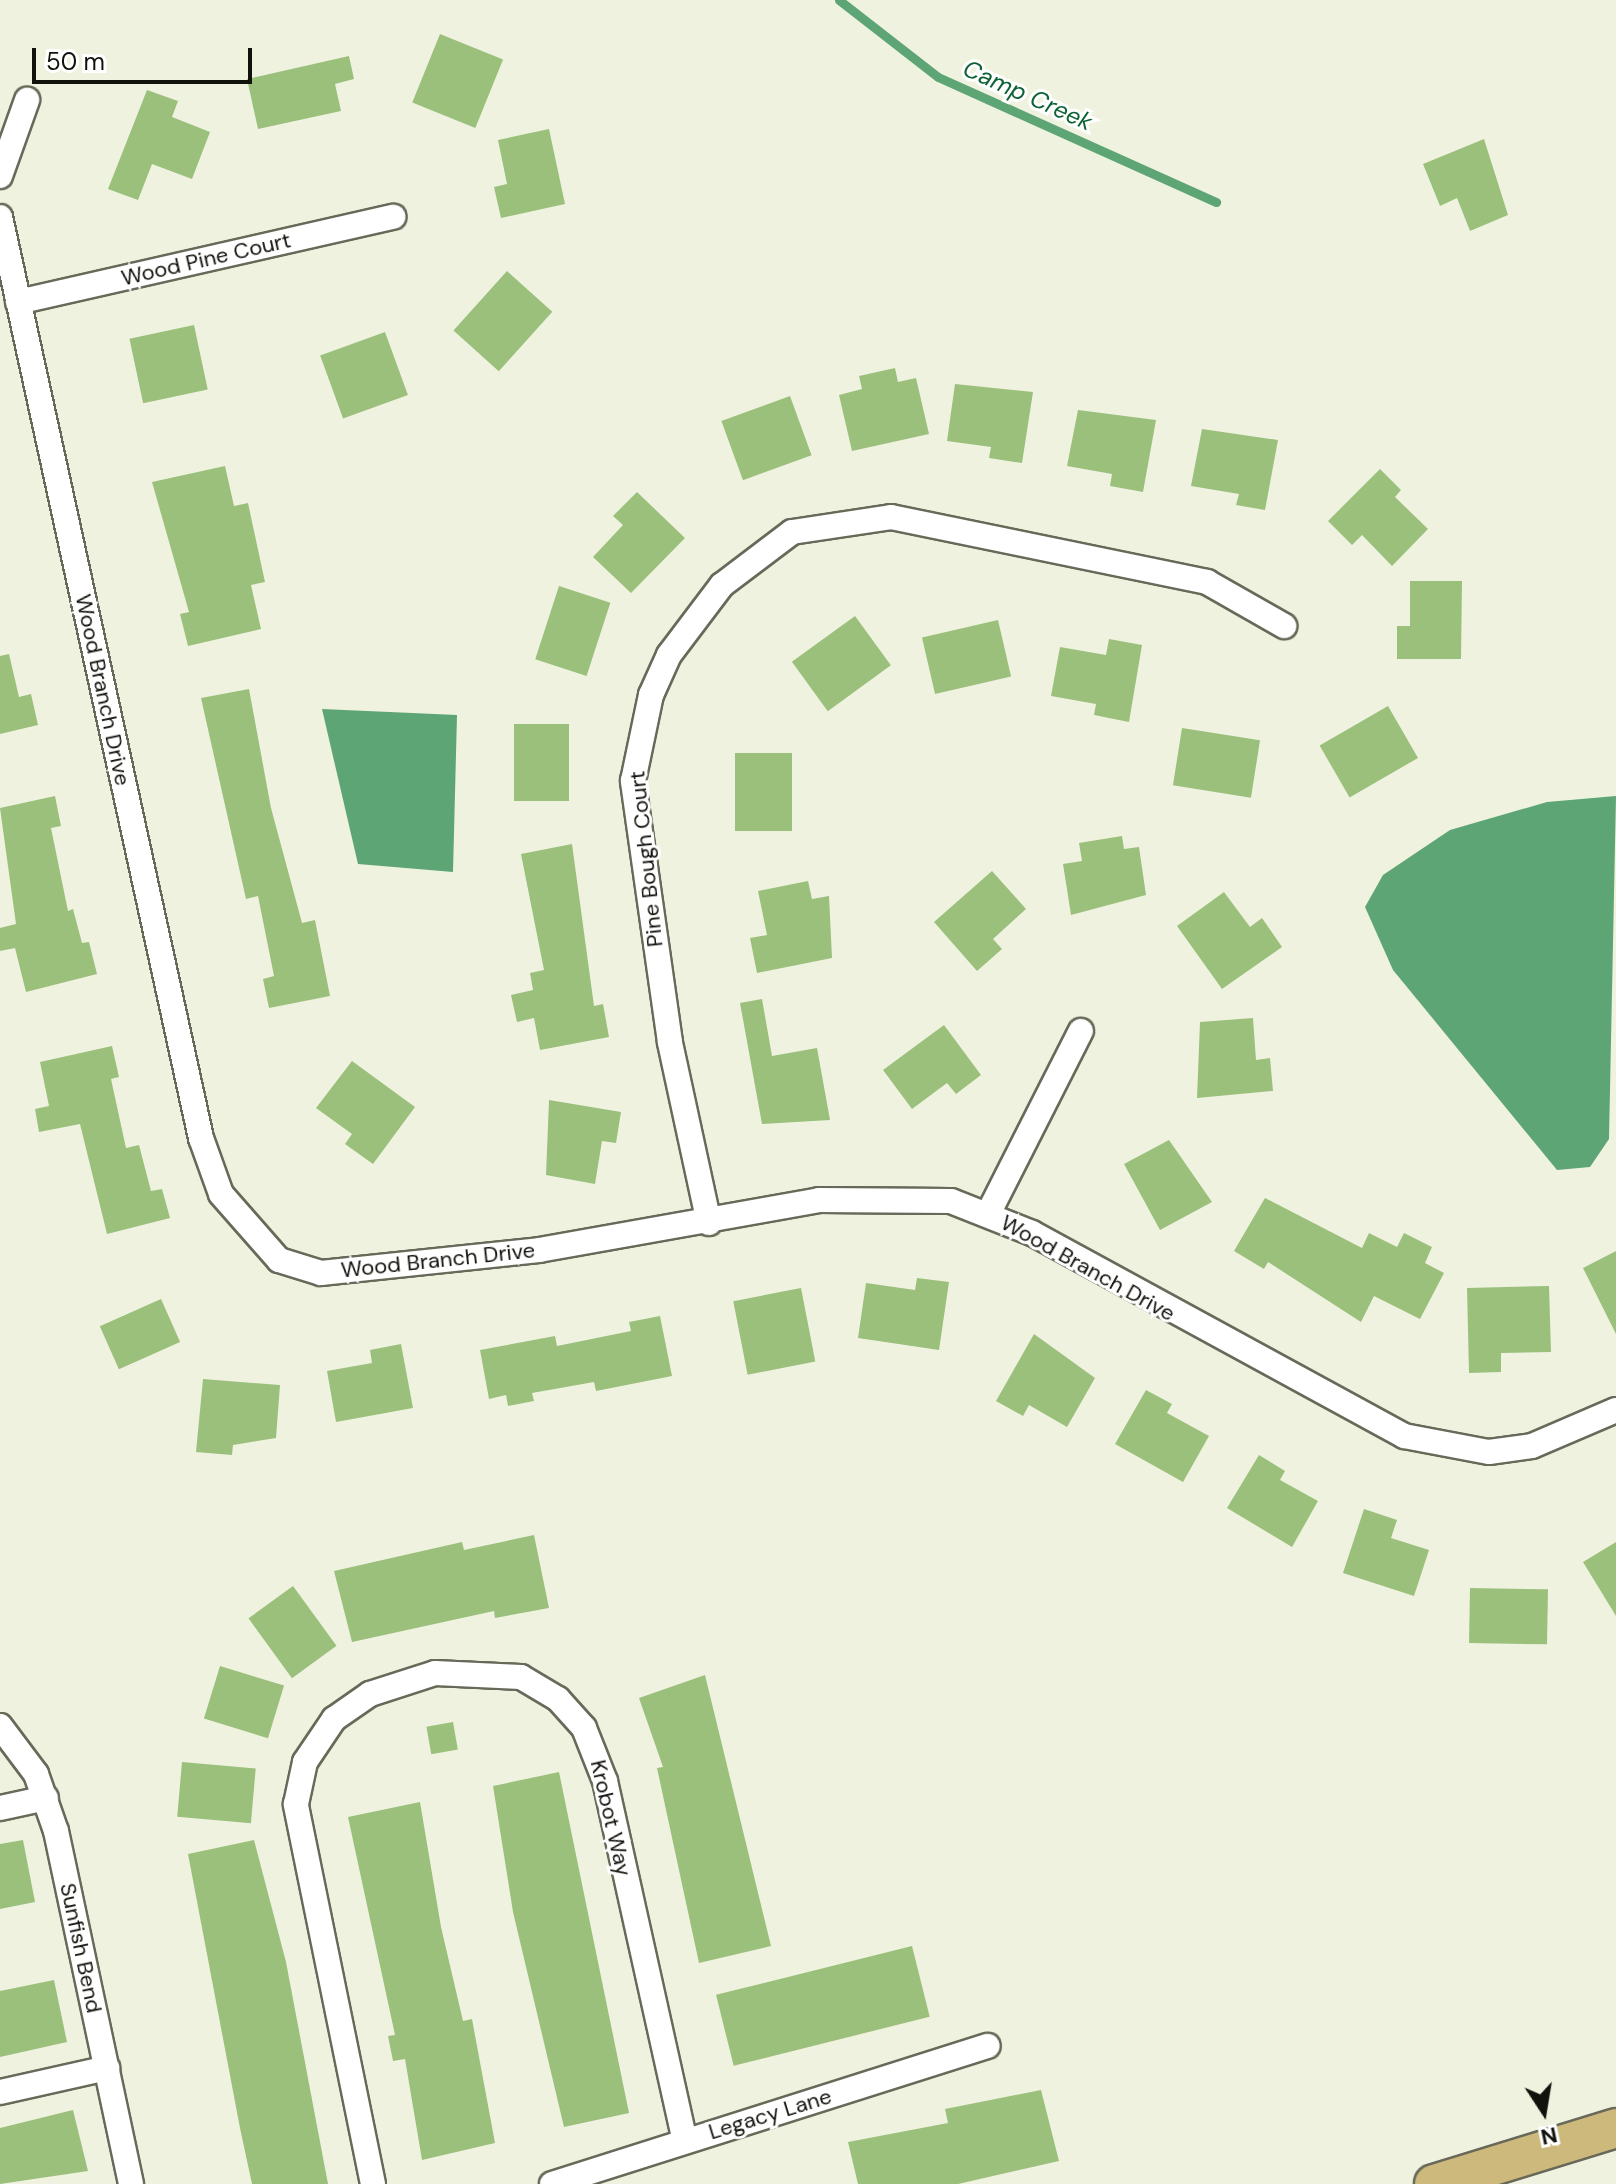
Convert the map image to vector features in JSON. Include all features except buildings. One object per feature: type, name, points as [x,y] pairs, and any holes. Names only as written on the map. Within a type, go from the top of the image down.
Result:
[{"type":"main road","points":[[1452,2181],[1616,2128]]},
{"type":"street","points":[[0,176],[27,100]]},
{"type":"street","name":"Wood Branch Drive","points":[[0,217],[201,1138],[221,1194],[247,1231],[279,1260],[321,1273],[709,1223],[863,1196],[951,1201],[989,1212],[1404,1436],[1489,1452],[1532,1446],[1616,1410]]},
{"type":"street","name":"Wood Pine Court","points":[[18,302],[393,217]]},
{"type":"street","name":"Pine Bough Court","points":[[709,1223],[667,1028],[633,781],[651,695],[669,655],[722,585],[792,532],[891,517],[1207,582],[1284,626]]},
{"type":"street","points":[[989,1212],[1081,1031]]},
{"type":"street","name":"Krobot Way","points":[[373,2184],[296,1804],[305,1762],[334,1719],[370,1694],[435,1673],[521,1677],[558,1699],[589,1737],[605,1781],[685,2141]]},
{"type":"street","name":"Sunfish Bend","points":[[0,1726],[46,1798],[131,2184]]},
{"type":"street","points":[[0,1808],[46,1798]]},
{"type":"street","name":"Legacy Lane","points":[[552,2184],[988,2046]]},
{"type":"street","points":[[0,2092],[107,2068]]},
{"type":"shaded area","points":[[322,709],[457,715],[453,872],[358,864]]},
{"type":"shaded area","points":[[1616,796],[1609,1139],[1590,1167],[1557,1170],[1393,970],[1365,907],[1383,875],[1450,830],[1547,802]]},
{"type":"waterway","name":"Camp Creek","points":[[839,0],[938,77],[1216,202]]}]
